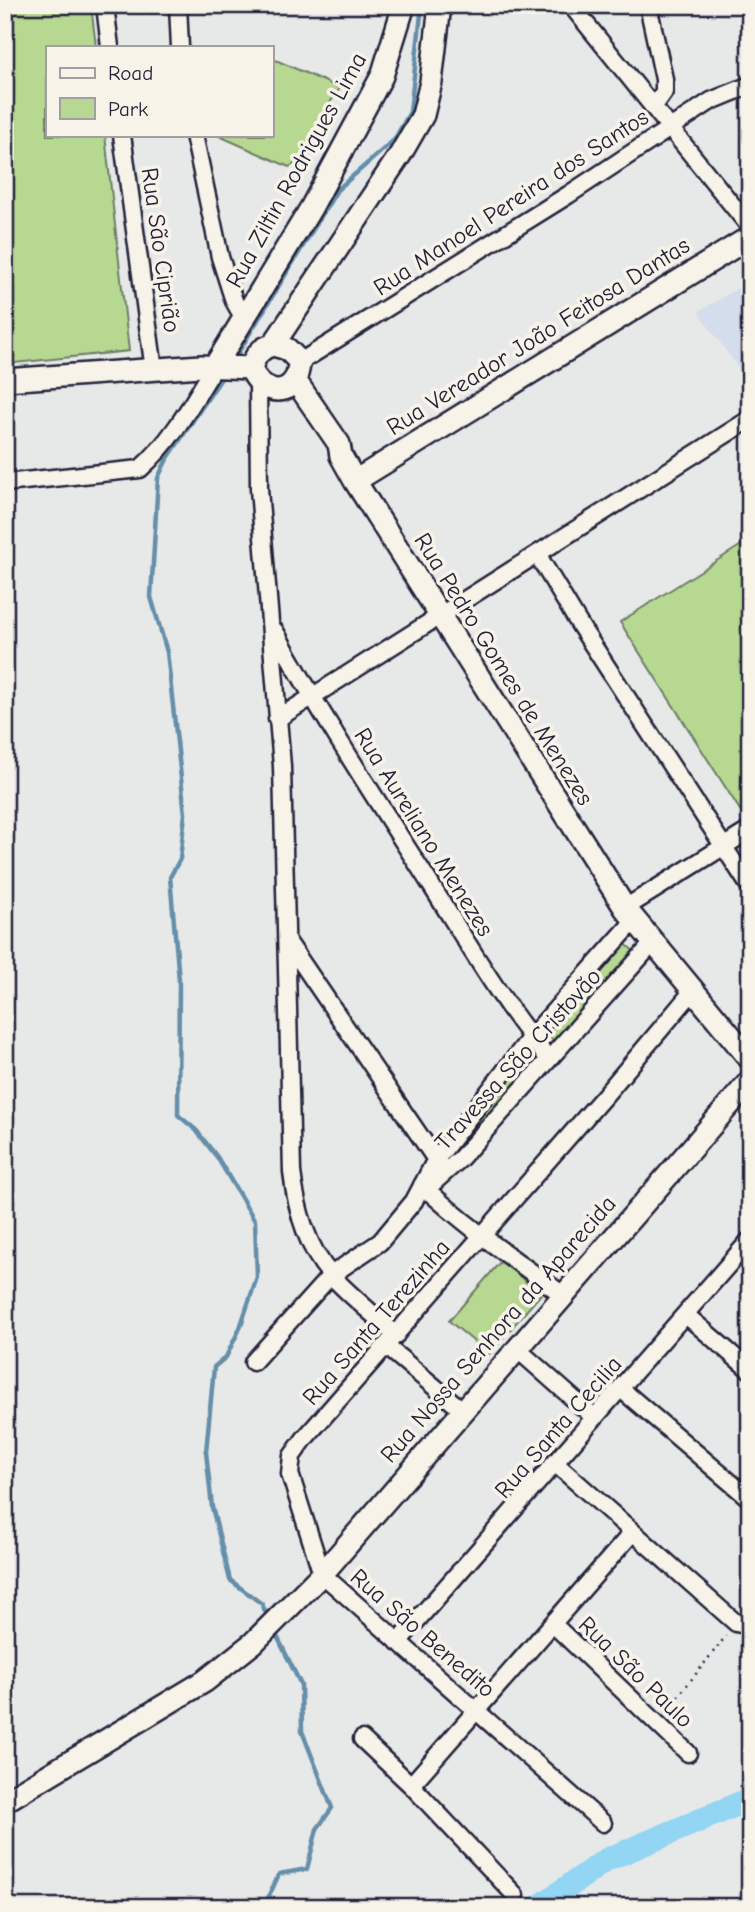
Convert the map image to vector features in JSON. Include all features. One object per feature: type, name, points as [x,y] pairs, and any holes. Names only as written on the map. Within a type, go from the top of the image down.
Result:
[{"type":"street","points":[[105,5],[110,46]]},
{"type":"street","points":[[178,5],[180,46]]},
{"type":"street","name":"Rua Ziltin Rodrigues Lima","points":[[258,334],[311,208],[382,76],[404,5]]},
{"type":"street","points":[[440,5],[431,82],[423,115],[400,155],[258,334],[237,370],[259,489],[276,674],[282,766],[292,1172],[295,1196],[312,1245],[331,1275],[391,1340],[462,1410]]},
{"type":"street","points":[[571,5],[750,227]]},
{"type":"street","points":[[648,5],[664,79],[664,92],[654,106]]},
{"type":"street","name":"Rua Manoel Pereira dos Santos","points":[[294,376],[711,101],[750,85]]},
{"type":"street","name":"Rua São Ciprião","points":[[122,136],[154,370]]},
{"type":"street","points":[[5,380],[154,370],[237,370],[271,390],[294,376],[287,348],[258,334],[234,301],[219,257],[194,136]]},
{"type":"street","name":"Rua Vereador João Feitosa Dantas","points":[[355,481],[750,237]]},
{"type":"street","points":[[5,482],[140,469],[183,418],[255,355],[258,334]]},
{"type":"street","name":"Rua Pedro Gomes de Menezes","points":[[294,376],[338,444],[341,456],[355,481],[630,915],[750,1059]]},
{"type":"street","points":[[277,719],[750,419]]},
{"type":"street","points":[[537,554],[750,887]]},
{"type":"street","name":"Rua Aureliano Menezes","points":[[270,623],[311,697],[466,940],[531,1037],[549,1059]]},
{"type":"street","points":[[287,941],[441,1167],[531,1037],[630,915],[722,847],[750,830]]},
{"type":"street","name":"Travessa São Cristovão","points":[[253,1362],[331,1275],[380,1242],[441,1167],[549,1059],[652,944]]},
{"type":"street","name":"Rua Santa Terezinha","points":[[305,1438],[692,992]]},
{"type":"street","name":"Rua Nossa Senhora da Aparecida","points":[[6,1797],[205,1681],[253,1643],[321,1574],[750,1081]]},
{"type":"street","points":[[424,1187],[481,1236],[563,1295]]},
{"type":"street","name":"Rua Santa Cecilia","points":[[398,1642],[750,1240]]},
{"type":"street","points":[[686,1315],[750,1370]]},
{"type":"street","points":[[516,1348],[595,1418]]},
{"type":"street","points":[[621,1389],[750,1499]]},
{"type":"street","name":"Rua São Benedito","points":[[305,1438],[292,1456],[290,1474],[321,1574],[603,1823]]},
{"type":"street","points":[[556,1464],[632,1533],[743,1625]]},
{"type":"street","points":[[411,1785],[632,1533]]},
{"type":"street","name":"Rua São Paulo","points":[[553,1624],[688,1753]]},
{"type":"street","points":[[362,1739],[411,1785],[514,1895]]},
{"type":"path","points":[[657,1724],[743,1625]]},
{"type":"shaded area","points":[[750,281],[750,384],[698,312]]},
{"type":"green space","points":[[5,5],[91,5],[96,46],[46,46],[46,136],[105,136],[129,351],[5,364]]},
{"type":"green space","points":[[273,59],[340,88],[321,116],[327,127],[309,156],[289,167],[219,136],[273,136]]},
{"type":"green space","points":[[743,544],[750,554],[750,803],[740,810],[620,622]]},
{"type":"green space","points":[[623,942],[635,952],[554,1041],[542,1030]]},
{"type":"green space","points":[[520,1061],[530,1069],[457,1159],[446,1150]]},
{"type":"green space","points":[[501,1261],[541,1294],[489,1354],[449,1321]]},
{"type":"waterway","points":[[233,361],[337,190],[394,140],[410,112],[422,5]]},
{"type":"waterway","points":[[224,374],[166,461],[158,478],[151,597],[167,652],[185,814],[180,859],[170,877],[179,980],[178,1115],[196,1130],[217,1157],[255,1221],[257,1277],[240,1328],[226,1357],[214,1367],[206,1452],[212,1507],[230,1580],[262,1604],[268,1618]]},
{"type":"waterway","points":[[264,1907],[279,1874],[307,1869],[317,1829],[332,1808],[302,1731],[301,1685],[275,1632]]},
{"type":"waterway","points":[[539,1907],[606,1860],[750,1799]]}]
